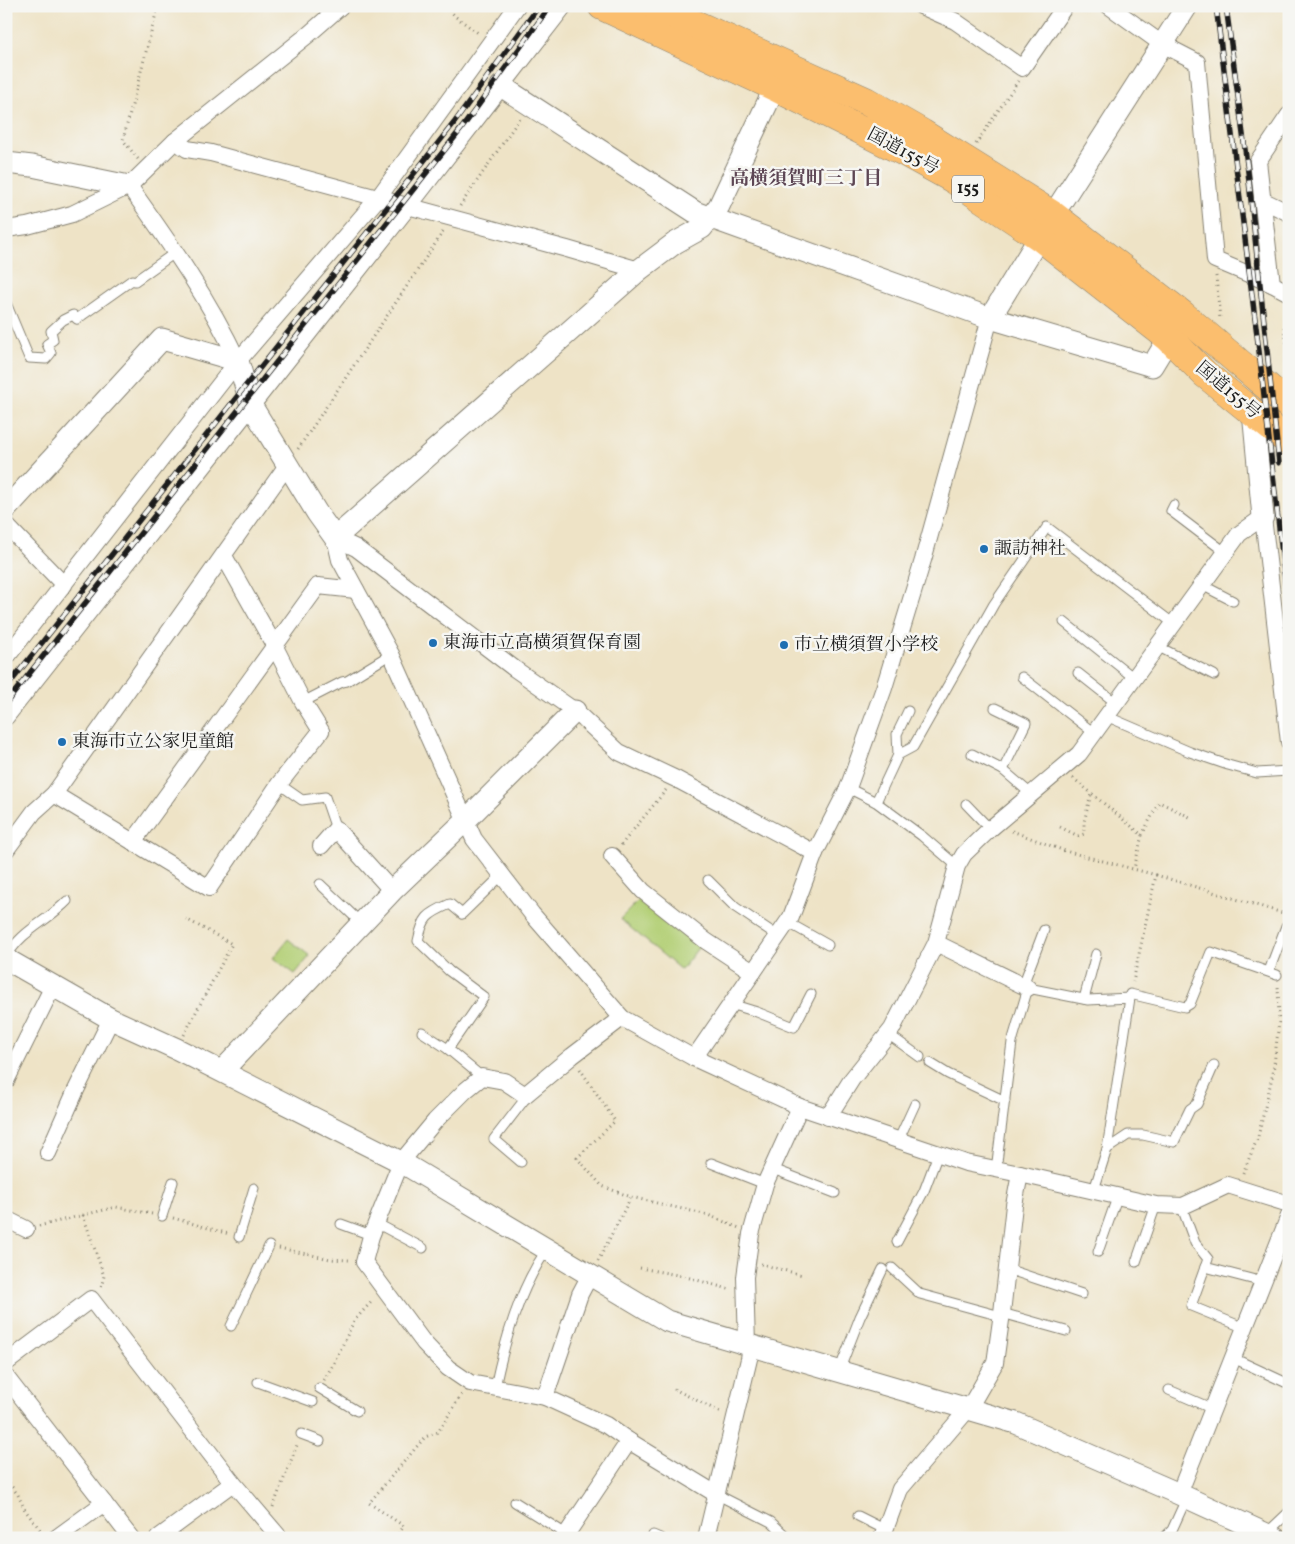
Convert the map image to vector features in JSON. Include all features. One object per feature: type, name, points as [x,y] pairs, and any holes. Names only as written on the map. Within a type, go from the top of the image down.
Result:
[{"type":"highway","name":"国道155号","points":[[602,6],[775,86],[1046,226],[1205,374],[1289,442]]},
{"type":"highway","name":"国道155号","points":[[655,6],[866,101],[930,138],[1046,226],[1183,315],[1289,405]]},
{"type":"street","points":[[6,229],[27,226],[72,214],[129,186],[175,141],[309,34],[341,6]]},
{"type":"street","points":[[6,658],[238,361],[378,198],[517,6]]},
{"type":"street","points":[[6,717],[409,206],[564,6]]},
{"type":"street","points":[[921,6],[955,21],[1022,68],[1065,6]]},
{"type":"street","points":[[1109,6],[1162,44],[1197,62],[1215,260],[1289,293]]},
{"type":"street","points":[[694,1058],[791,917],[815,852],[848,788],[884,688],[923,560],[990,318],[1046,226],[1187,6]]},
{"type":"street","points":[[501,86],[695,212],[990,318],[1152,366],[1168,338]]},
{"type":"street","points":[[335,538],[639,270],[675,243],[702,228],[720,206],[775,86]]},
{"type":"street","points":[[1272,284],[1258,161],[1289,115]]},
{"type":"street","points":[[175,141],[187,149],[221,156],[409,206],[639,270]]},
{"type":"street","points":[[6,163],[32,166],[129,186],[176,252],[225,332],[238,361],[251,405],[317,513],[335,538],[340,560],[391,654],[474,839],[532,914],[622,1018],[694,1058],[800,1107],[966,1163],[1156,1204],[1181,1206],[1228,1185],[1289,1204]]},
{"type":"street","points":[[1262,200],[1289,213]]},
{"type":"street","points":[[6,510],[162,339],[238,361]]},
{"type":"street","points":[[1252,412],[1289,742]]},
{"type":"street","points":[[6,850],[34,812],[54,794],[288,464]]},
{"type":"street","points":[[828,1117],[852,1079],[892,1029],[936,943],[957,866],[964,854],[1079,754],[1239,534],[1263,517]]},
{"type":"street","points":[[6,525],[64,585]]},
{"type":"street","points":[[335,538],[356,548],[515,669],[575,711],[619,752],[676,779],[815,852]]},
{"type":"street","points":[[54,794],[209,888],[279,784],[321,731],[303,702],[274,645],[224,556]]},
{"type":"street","points":[[133,842],[318,586],[356,590]]},
{"type":"street","points":[[222,1071],[392,890],[465,821],[575,711]]},
{"type":"street","points":[[321,846],[336,829],[392,890]]},
{"type":"street","points":[[612,856],[643,891],[706,941],[754,972]]},
{"type":"street","points":[[936,943],[1026,986]]},
{"type":"street","points":[[6,958],[111,1019],[222,1071],[401,1162],[667,1321],[1016,1423],[1267,1535]]},
{"type":"street","points":[[8,1073],[53,986]]},
{"type":"street","points":[[622,1018],[525,1095],[504,1081],[482,1077],[466,1090],[435,1121],[401,1162],[374,1229],[364,1262],[424,1343],[448,1368],[470,1383],[545,1397],[606,1425],[716,1494]]},
{"type":"street","points":[[48,1153],[111,1019]]},
{"type":"street","points":[[706,1538],[749,1359],[750,1352],[747,1345],[744,1294],[746,1260],[751,1234],[765,1184],[800,1107]]},
{"type":"street","points":[[886,1535],[900,1489],[968,1408],[995,1364],[1014,1205],[1020,1174]]},
{"type":"street","points":[[1183,1496],[1213,1409],[1289,1216]]},
{"type":"street","points":[[6,1220],[26,1229]]},
{"type":"street","points":[[545,1397],[580,1294],[590,1275]]},
{"type":"street","points":[[6,1363],[91,1299],[233,1483],[280,1538]]},
{"type":"street","points":[[6,1377],[131,1538]]},
{"type":"street","points":[[565,1536],[629,1441]]},
{"type":"street","points":[[158,1538],[233,1483]]},
{"type":"street","points":[[56,1538],[104,1503]]},
{"type":"lane","points":[[6,303],[29,358],[46,359],[51,354],[47,344],[53,340],[51,331],[63,320],[73,315],[77,319],[176,252]]},
{"type":"lane","points":[[1174,505],[1171,511],[1226,552]]},
{"type":"lane","points":[[898,755],[913,747],[994,604],[1047,526],[1174,624]]},
{"type":"lane","points":[[1202,584],[1233,601]]},
{"type":"lane","points":[[1064,622],[1134,678]]},
{"type":"lane","points":[[1157,646],[1214,675]]},
{"type":"lane","points":[[303,702],[342,682],[347,682],[391,654]]},
{"type":"lane","points":[[1078,673],[1111,710],[1182,749],[1256,773],[1289,771]]},
{"type":"lane","points":[[1022,677],[1094,733]]},
{"type":"lane","points":[[995,708],[1026,723],[1003,770]]},
{"type":"lane","points":[[876,802],[898,755],[897,734],[908,711]]},
{"type":"lane","points":[[972,754],[1003,770],[1031,794]]},
{"type":"lane","points":[[279,784],[302,800],[325,797],[336,829]]},
{"type":"lane","points":[[848,788],[876,802],[922,836],[957,866]]},
{"type":"lane","points":[[966,804],[993,827]]},
{"type":"lane","points":[[448,1049],[484,997],[449,971],[418,941],[421,925],[431,914],[450,904],[462,914],[502,876]]},
{"type":"lane","points":[[708,880],[735,907],[778,936]]},
{"type":"lane","points":[[320,884],[361,923]]},
{"type":"lane","points":[[6,958],[19,939],[57,911],[67,901]]},
{"type":"lane","points":[[788,922],[828,945]]},
{"type":"lane","points":[[1130,994],[1185,1007],[1190,1004],[1211,952],[1273,973],[1286,926],[1289,926]]},
{"type":"lane","points":[[996,1170],[1012,1042],[1026,986],[1044,930]]},
{"type":"lane","points":[[1084,999],[1096,954]]},
{"type":"lane","points":[[1026,986],[1084,999],[1130,998],[1106,1149],[1094,1190]]},
{"type":"lane","points":[[731,1004],[794,1026],[811,994]]},
{"type":"lane","points":[[422,1032],[448,1049],[482,1077]]},
{"type":"lane","points":[[888,1034],[920,1057]]},
{"type":"lane","points":[[930,1063],[954,1078],[1004,1101]]},
{"type":"lane","points":[[1106,1149],[1128,1135],[1143,1135],[1174,1142],[1190,1109],[1197,1104],[1214,1065]]},
{"type":"lane","points":[[521,1162],[494,1139],[525,1099],[525,1095]]},
{"type":"lane","points":[[898,1141],[914,1104]]},
{"type":"lane","points":[[897,1242],[924,1191],[938,1154]]},
{"type":"lane","points":[[711,1163],[765,1184]]},
{"type":"lane","points":[[773,1169],[835,1193]]},
{"type":"lane","points":[[162,1216],[174,1182]]},
{"type":"lane","points":[[239,1237],[254,1188]]},
{"type":"lane","points":[[1098,1252],[1118,1196]]},
{"type":"lane","points":[[1136,1262],[1156,1204]]},
{"type":"lane","points":[[1181,1206],[1195,1243],[1208,1258],[1191,1306],[1245,1328]]},
{"type":"lane","points":[[341,1224],[374,1229],[423,1248]]},
{"type":"lane","points":[[231,1326],[269,1246]]},
{"type":"lane","points":[[495,1387],[503,1350],[516,1311],[535,1268],[547,1249]]},
{"type":"lane","points":[[1205,1267],[1263,1282]]},
{"type":"lane","points":[[838,1372],[860,1317],[887,1268],[920,1294],[997,1314],[1002,1313],[1066,1331]]},
{"type":"lane","points":[[1007,1269],[1082,1294]]},
{"type":"lane","points":[[1233,1358],[1289,1384]]},
{"type":"lane","points":[[258,1382],[313,1402]]},
{"type":"lane","points":[[319,1388],[357,1411]]},
{"type":"lane","points":[[1169,1390],[1213,1409]]},
{"type":"lane","points":[[301,1434],[320,1441]]},
{"type":"lane","points":[[716,1494],[771,1522],[788,1538]]},
{"type":"lane","points":[[1164,1538],[1172,1530],[1183,1496]]},
{"type":"lane","points":[[515,1502],[565,1536]]},
{"type":"lane","points":[[1267,1535],[1289,1512]]},
{"type":"lane","points":[[858,1516],[886,1535]]},
{"type":"path","points":[[146,170],[123,140],[158,6]]},
{"type":"path","points":[[446,6],[490,42]]},
{"type":"path","points":[[974,147],[1019,80],[1022,68]]},
{"type":"path","points":[[288,464],[452,218],[530,105]]},
{"type":"path","points":[[1215,260],[1221,321]]},
{"type":"path","points":[[1289,300],[1285,306],[1284,330],[1289,355]]},
{"type":"path","points":[[1063,768],[1091,794],[1142,835]]},
{"type":"path","points":[[612,856],[676,779]]},
{"type":"path","points":[[1060,827],[1075,835],[1081,836],[1084,834],[1084,822],[1091,794]]},
{"type":"path","points":[[1134,869],[1142,835],[1159,802],[1192,818]]},
{"type":"path","points":[[993,827],[1065,851],[1156,875],[1289,915]]},
{"type":"path","points":[[1130,994],[1156,875]]},
{"type":"path","points":[[177,1049],[232,944],[186,919]]},
{"type":"path","points":[[1237,1188],[1258,1137],[1273,1073],[1279,1022],[1273,973]]},
{"type":"path","points":[[572,1056],[615,1121],[577,1158],[602,1186],[631,1197],[708,1214],[751,1234]]},
{"type":"path","points":[[590,1275],[631,1197]]},
{"type":"path","points":[[26,1229],[116,1207],[162,1216],[239,1237]]},
{"type":"path","points":[[83,1215],[104,1276],[98,1307]]},
{"type":"path","points":[[269,1246],[330,1259],[364,1262]]},
{"type":"path","points":[[746,1260],[802,1275]]},
{"type":"path","points":[[640,1268],[683,1276],[744,1294]]},
{"type":"path","points":[[396,1538],[404,1526],[369,1503],[425,1436],[438,1432],[470,1383]]},
{"type":"path","points":[[674,1389],[734,1419]]},
{"type":"path","points":[[6,1479],[18,1495],[25,1510],[46,1538]]},
{"type":"green space","points":[[646,893],[705,939],[681,970],[620,919]]},
{"type":"green space","points":[[288,939],[310,956],[295,974],[273,958]]},
{"type":"railway","points":[[6,688],[454,123],[539,6]]},
{"type":"railway","points":[[6,703],[462,128],[550,6]]},
{"type":"railway","points":[[1216,6],[1259,351],[1289,616]]},
{"type":"railway","points":[[1226,6],[1248,172],[1279,463]]},
{"type":"place","name":"諏訪神社","points":[[984,549]]},
{"type":"place","name":"東海市立高横須賀保育園","points":[[433,643]]},
{"type":"place","name":"市立横須賀小学校","points":[[784,645]]},
{"type":"place","name":"東海市立公家児童館","points":[[62,742]]},
{"type":"district","name":"高横須賀町三丁目","points":[[806,179]]}]
